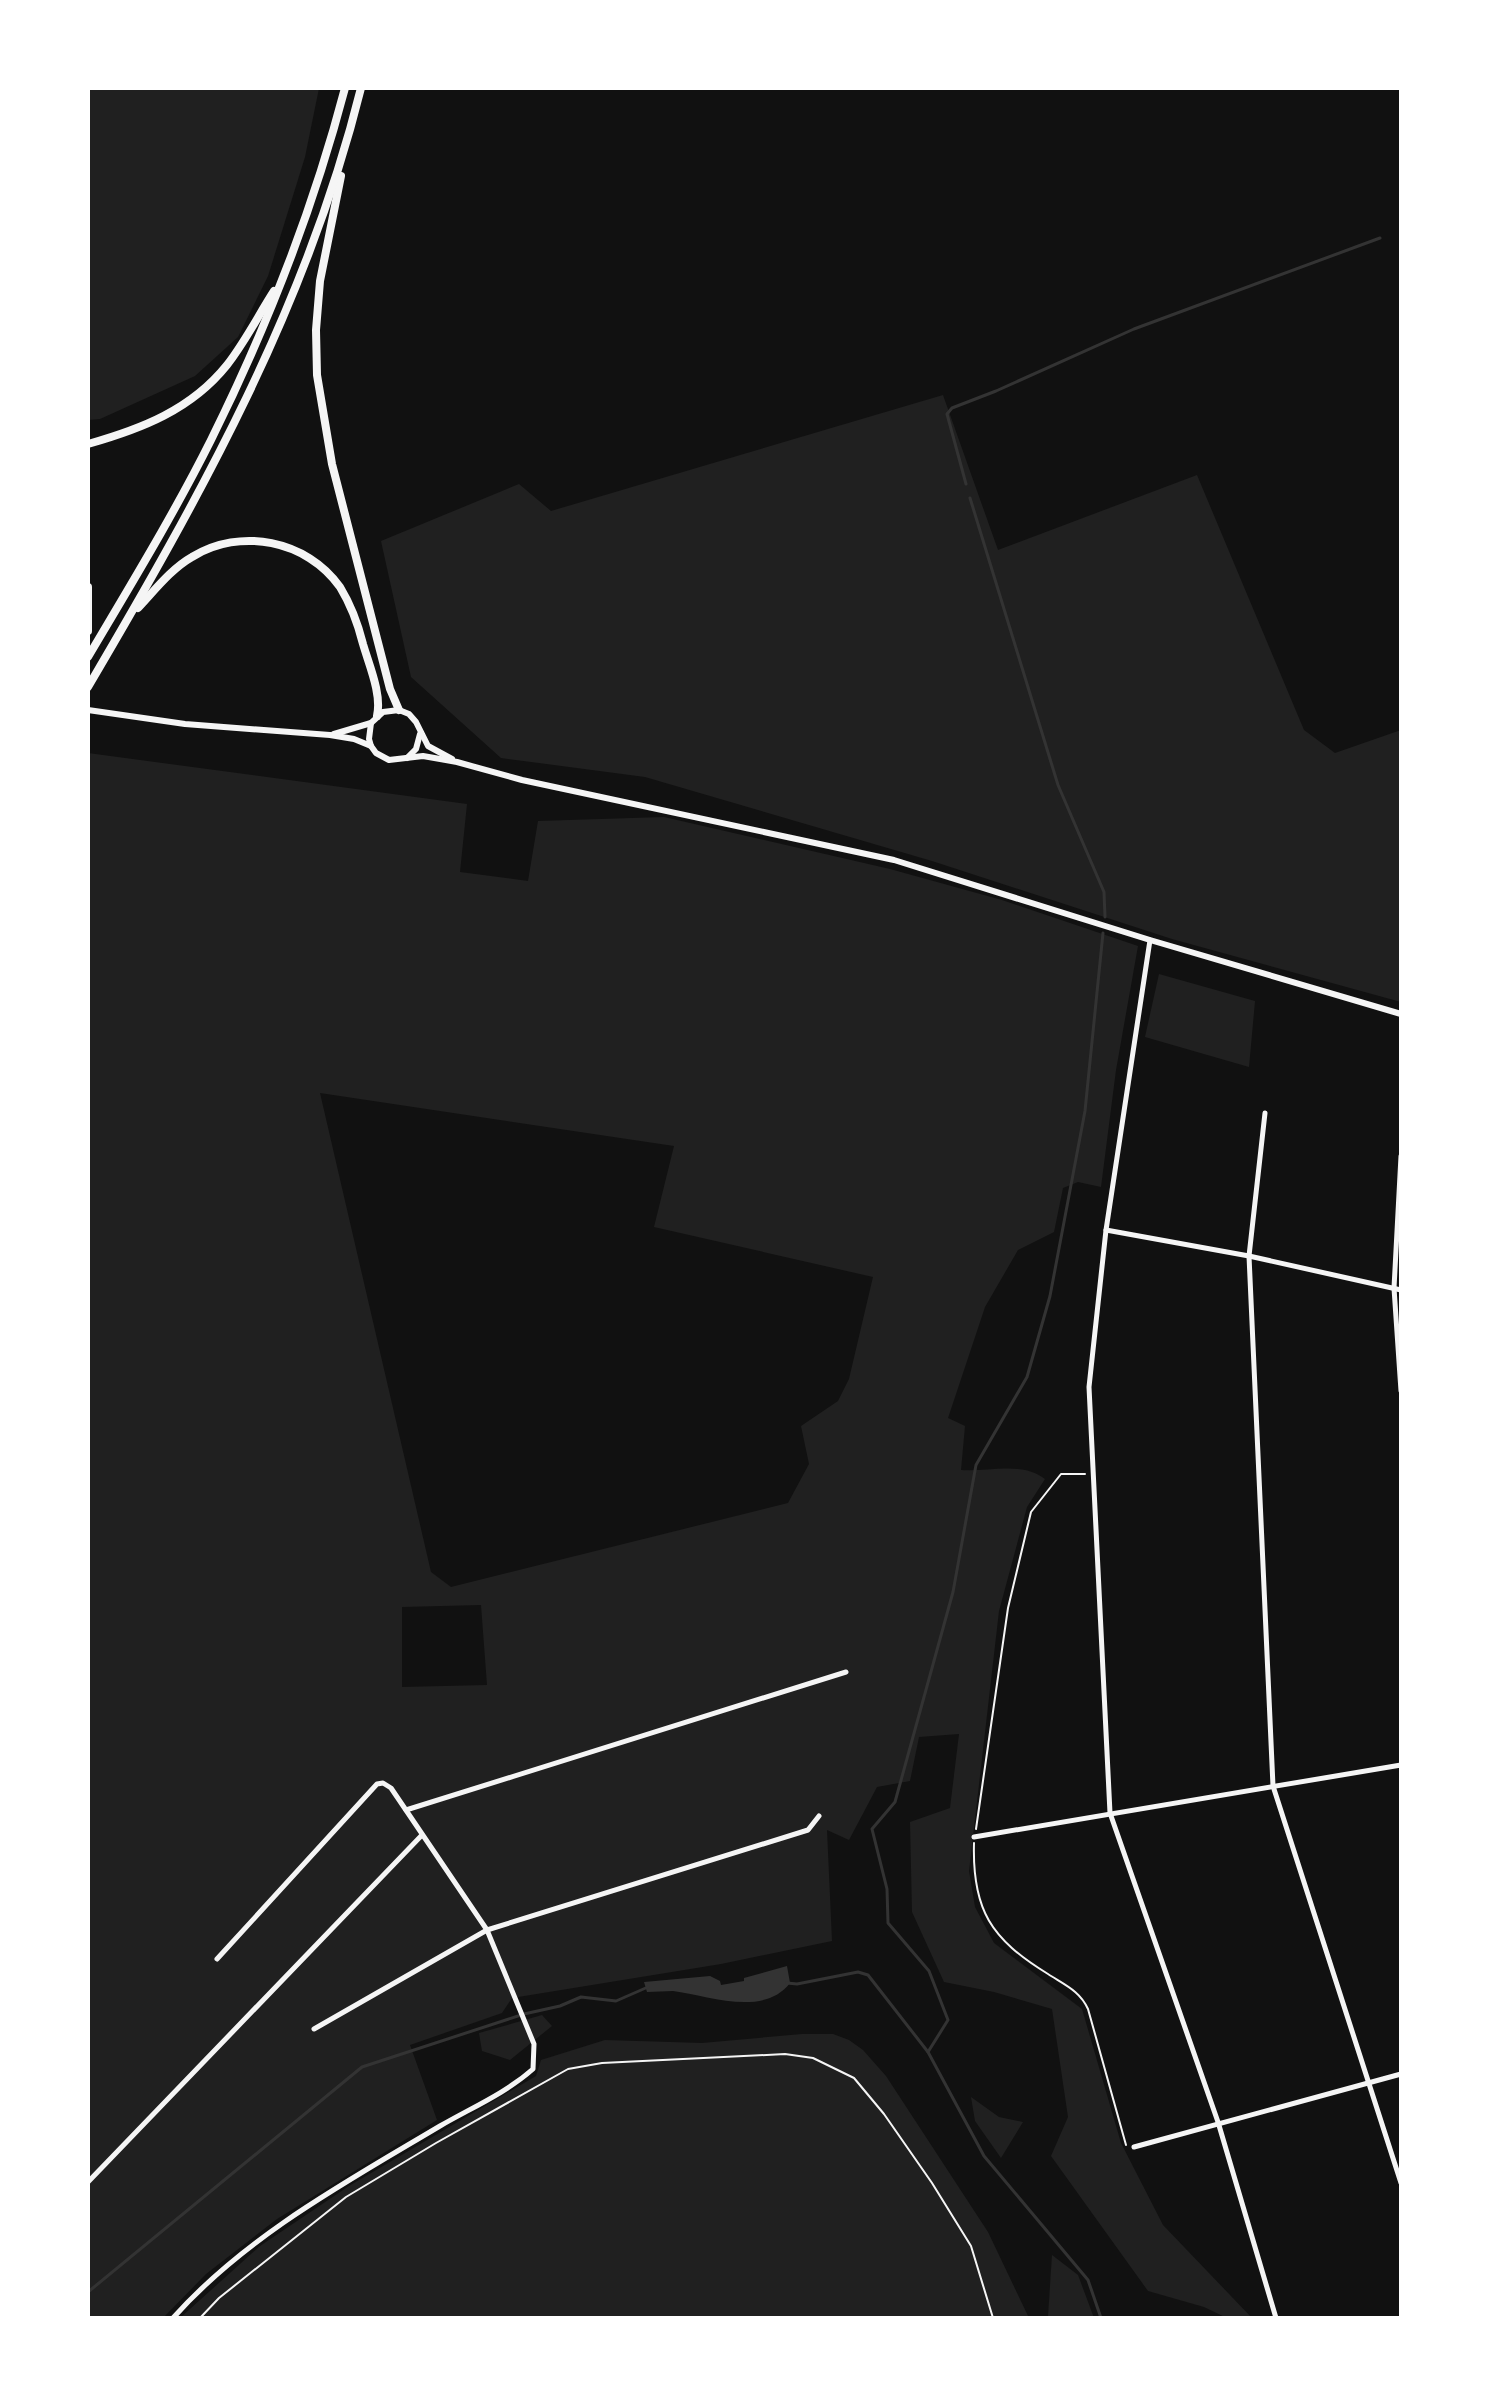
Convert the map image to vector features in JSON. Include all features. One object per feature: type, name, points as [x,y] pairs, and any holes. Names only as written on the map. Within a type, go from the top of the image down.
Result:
[{"type":"highway","points":[[88,657],[210,442],[241,378],[285,274],[315,192],[345,88]]},
{"type":"highway","points":[[361,88],[320,281],[316,330],[317,375],[332,464],[390,689],[399,710]]},
{"type":"highway","points":[[88,687],[202,489],[253,386],[285,315],[347,145]]},
{"type":"highway","points":[[88,444],[147,425],[175,411],[199,392],[225,368],[285,274]]},
{"type":"highway","points":[[129,617],[178,567],[210,547],[249,540],[272,542],[298,552],[326,572],[350,606],[376,693],[379,708],[374,720]]},
{"type":"highway","points":[[88,587],[88,631]]},
{"type":"main road","points":[[330,735],[374,720],[391,709],[399,710],[409,714],[416,722],[428,746],[457,762]]},
{"type":"main road","points":[[88,710],[238,730],[330,735],[371,746]]},
{"type":"main road","points":[[374,720],[369,739],[371,746],[376,753],[389,760],[423,756],[457,762],[522,780],[894,860],[1401,1014]]},
{"type":"main road","points":[[407,758],[416,749],[420,733]]},
{"type":"street","points":[[1150,940],[1106,1230],[1089,1387],[1110,1813],[1218,2122],[1276,2318]]},
{"type":"street","points":[[1265,1113],[1249,1256],[1273,1786],[1401,2183]]},
{"type":"street","points":[[1401,1156],[1398,1289],[1401,1391]]},
{"type":"street","points":[[1106,1230],[1249,1256],[1398,1289]]},
{"type":"street","points":[[406,1810],[846,1672]]},
{"type":"street","points":[[974,1837],[1401,1765]]},
{"type":"street","points":[[173,2318],[228,2263],[276,2229],[397,2152],[519,2081],[533,2069],[534,2044],[487,1930],[391,1788],[380,1783],[217,1959]]},
{"type":"street","points":[[314,2029],[487,1930],[808,1830],[819,1816]]},
{"type":"street","points":[[88,2182],[422,1835]]},
{"type":"street","points":[[1134,2147],[1401,2074]]},
{"type":"path","points":[[1094,1474],[1061,1474],[1031,1512],[1008,1608],[974,1837],[973,1878],[984,1913],[995,1932],[1017,1955],[1081,1995],[1088,2009],[1126,2145],[1134,2147]]},
{"type":"path","points":[[200,2318],[219,2298],[346,2197],[568,2069],[602,2063],[785,2054],[813,2058],[854,2078],[884,2114],[971,2246],[993,2318]]},
{"type":"shaded area","points":[[88,88],[319,88],[305,157],[268,276],[238,337],[195,376],[100,419],[88,420]]},
{"type":"shaded area","points":[[943,395],[998,550],[1197,475],[1304,730],[1335,753],[1401,730],[1401,1002],[1172,939],[932,861],[645,777],[501,758],[411,677],[381,541],[519,484],[551,511]]},
{"type":"shaded area","points":[[88,753],[467,804],[460,872],[528,881],[538,821],[664,817],[890,869],[1002,900],[1138,946],[1116,1070],[1101,1187],[1078,1182],[1063,1188],[1054,1232],[1018,1250],[985,1307],[948,1418],[965,1426],[961,1470],[1026,1470],[1045,1479],[1027,1507],[999,1611],[969,1871],[975,1907],[994,1943],[1082,2009],[1121,2143],[1163,2225],[1252,2318],[1227,2318],[1204,2307],[1148,2291],[1051,2156],[1068,2117],[1052,2009],[994,1992],[944,1982],[912,1912],[910,1822],[950,1808],[959,1734],[919,1737],[910,1781],[877,1787],[849,1840],[827,1830],[832,1941],[721,1964],[512,1998],[502,2013],[410,2045],[437,2120],[277,2219],[206,2274],[163,2318],[88,2318]],"holes":[[[320,1093],[674,1146],[654,1227],[873,1277],[849,1379],[838,1401],[801,1426],[809,1464],[788,1503],[451,1587],[431,1572]],[[481,1605],[487,1685],[402,1687],[402,1607]]]},
{"type":"shaded area","points":[[1159,974],[1255,1001],[1249,1067],[1145,1037]]},
{"type":"shaded area","points":[[787,1966],[790,1983],[779,1994],[750,2002],[673,1991],[647,1992],[644,1982],[710,1976],[720,1981],[721,1985],[744,1981],[744,1978]]},
{"type":"shaded area","points":[[542,2015],[552,2026],[510,2060],[482,2051],[479,2033]]},
{"type":"shaded area","points":[[833,2034],[849,2040],[863,2050],[886,2076],[988,2232],[1029,2318],[180,2318],[260,2246],[349,2186],[536,2076],[541,2060],[605,2040],[702,2043]]},
{"type":"shaded area","points":[[971,2097],[999,2117],[1023,2122],[1001,2158],[975,2121]]},
{"type":"shaded area","points":[[1052,2255],[1078,2275],[1094,2318],[1048,2317]]},
{"type":"waterway","points":[[966,484],[947,414],[952,408],[1134,329],[1380,238]]},
{"type":"waterway","points":[[970,498],[1058,785],[1104,892],[1105,917]]},
{"type":"waterway","points":[[928,2052],[948,2020],[929,1971],[888,1923],[887,1889],[872,1829],[895,1802],[953,1592],[976,1465],[1027,1377],[1050,1296],[1085,1111],[1103,933]]},
{"type":"waterway","points":[[787,1983],[797,1984],[858,1972],[868,1975],[928,2052],[984,2156],[1088,2280],[1101,2318]]},
{"type":"waterway","points":[[88,2292],[362,2067],[581,1997],[616,2001],[648,1987]]}]
